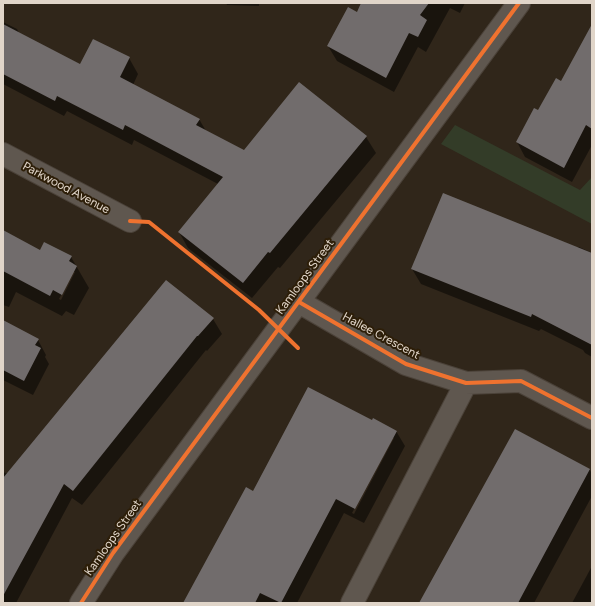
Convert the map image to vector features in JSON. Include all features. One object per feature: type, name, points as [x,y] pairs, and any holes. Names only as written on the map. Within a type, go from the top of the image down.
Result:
[{"type":"street","name":"Kamloops Street","points":[[81,603],[113,553],[519,3]]},
{"type":"street","name":"Parkwood Avenue","points":[[3,154],[130,221]]},
{"type":"street","name":"Hallee Crescent","points":[[299,302],[406,364],[466,383],[521,381],[592,418]]},
{"type":"street","points":[[352,603],[466,383]]},
{"type":"green space","points":[[455,125],[580,190],[592,177],[592,224],[441,144]]},
{"type":"building","points":[[361,3],[429,3],[420,15],[427,20],[418,37],[409,33],[386,78],[327,46],[348,7],[357,12]]},
{"type":"building","points":[[3,24],[80,64],[93,39],[130,57],[120,77],[200,119],[196,125],[244,150],[299,82],[367,136],[270,253],[268,252],[243,283],[178,232],[223,177],[125,125],[123,130],[57,96],[55,101],[3,74]]},
{"type":"building","points":[[592,24],[592,129],[586,125],[564,168],[516,142],[534,108],[538,110],[556,78],[561,81]]},
{"type":"building","points":[[443,193],[592,253],[592,345],[532,314],[531,317],[411,269]]},
{"type":"building","points":[[3,230],[40,250],[44,242],[72,256],[69,261],[77,266],[62,295],[53,290],[50,296],[3,271]]},
{"type":"building","points":[[166,280],[214,318],[197,336],[73,491],[64,484],[3,596],[3,478]]},
{"type":"building","points":[[3,320],[39,339],[35,345],[41,348],[24,381],[3,370]]},
{"type":"building","points":[[308,387],[372,420],[373,418],[397,431],[355,509],[336,499],[281,603],[260,593],[255,603],[183,603],[246,487],[253,491]]},
{"type":"building","points":[[515,429],[590,469],[518,603],[419,603]]},
{"type":"cycle path","points":[[81,603],[113,553],[519,3]]},
{"type":"cycle path","points":[[130,221],[149,222],[259,310],[298,348]]},
{"type":"cycle path","points":[[299,302],[406,364],[466,383],[521,381],[592,418]]}]
